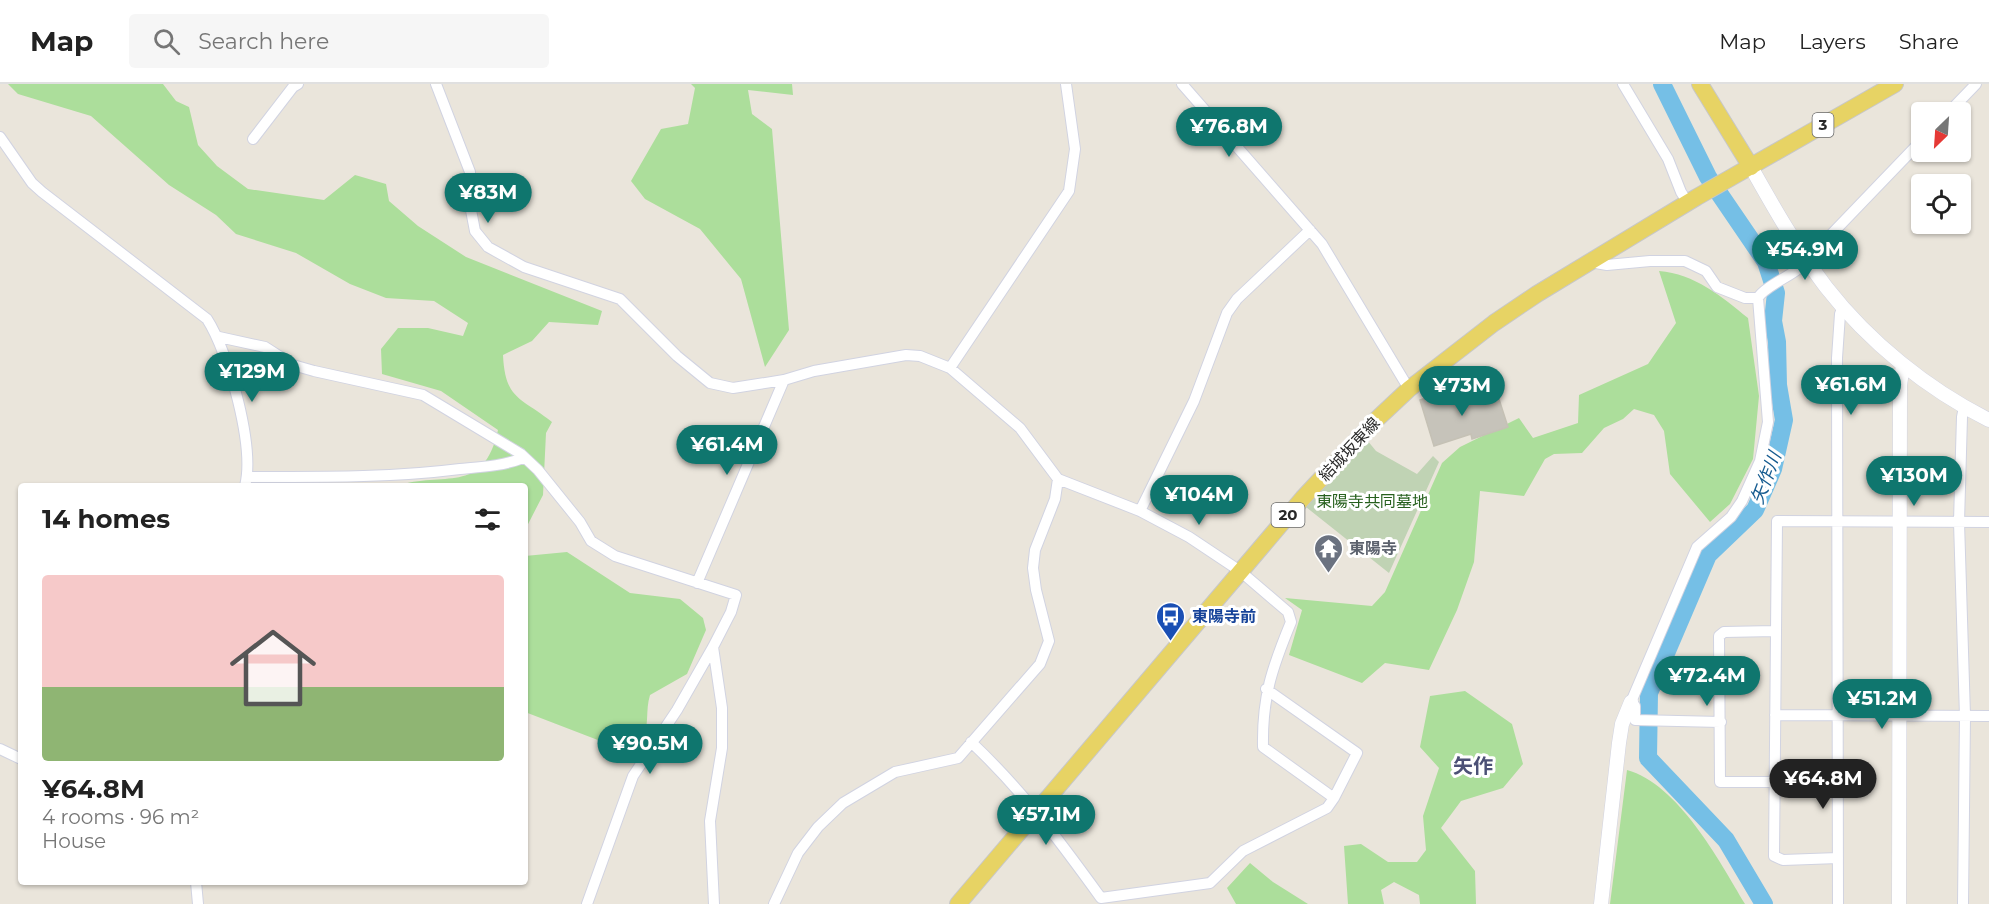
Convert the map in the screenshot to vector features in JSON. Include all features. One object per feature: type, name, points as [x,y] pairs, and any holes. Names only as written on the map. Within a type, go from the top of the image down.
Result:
[{"type":"main road","points":[[1700,84],[1751,167]]},
{"type":"main road","name":"3","points":[[1751,167],[1895,84]]},
{"type":"main road","name":"結城坂東線","points":[[958,904],[1240,571],[1348,449],[1409,389],[1494,323],[1692,200],[1751,167]]},
{"type":"street","points":[[253,139],[293,87],[298,84]]},
{"type":"street","points":[[436,84],[470,172],[470,205],[475,231],[488,248],[524,267],[620,299],[677,356],[711,383],[733,388],[906,355],[920,356],[950,368],[1020,428],[1058,479],[1140,511],[1189,537],[1240,571],[1288,612],[1291,622],[1266,689],[1263,747],[1334,798]]},
{"type":"street","points":[[950,368],[1069,191],[1075,149],[1066,84]]},
{"type":"street","points":[[1182,84],[1329,253],[1409,389]]},
{"type":"street","points":[[1623,84],[1668,159],[1680,192],[1692,200]]},
{"type":"street","points":[[1958,102],[1976,84]]},
{"type":"street","points":[[0,136],[26,175],[42,192],[193,305],[207,319],[219,337],[233,375],[245,438],[247,481],[436,473],[511,463],[523,458]]},
{"type":"street","points":[[1590,262],[1607,265],[1685,261],[1706,271],[1717,287],[1745,298],[1761,294],[1807,260],[1911,151]]},
{"type":"street","points":[[1751,167],[1807,260],[1843,306],[1903,365],[1964,407],[1989,420]]},
{"type":"street","points":[[1140,511],[1194,401],[1227,313],[1237,298],[1310,230]]},
{"type":"street","points":[[1601,904],[1622,724],[1697,547],[1731,517],[1743,501],[1760,461],[1768,422],[1761,294]]},
{"type":"street","points":[[1838,904],[1837,358],[1840,314],[1843,306]]},
{"type":"street","points":[[219,337],[265,347],[293,365],[314,371],[423,395],[521,454],[538,470],[580,522],[591,541],[615,556],[736,595],[731,612],[713,647],[677,710],[633,776],[587,904]]},
{"type":"street","points":[[1899,904],[1898,522],[1900,385],[1903,365]]},
{"type":"street","points":[[697,583],[784,380]]},
{"type":"street","points":[[1963,904],[1965,716],[1959,522],[1964,407]]},
{"type":"street","points":[[774,904],[798,853],[818,827],[843,803],[895,772],[957,758],[1040,664],[1049,641],[1033,568],[1035,550],[1055,499],[1058,479]]},
{"type":"street","points":[[1838,858],[1783,860],[1774,856],[1777,521],[1989,522]]},
{"type":"street","points":[[1774,782],[1720,782],[1719,636],[1724,632],[1775,631]]},
{"type":"street","points":[[713,647],[722,708],[722,738],[710,821],[714,904]]},
{"type":"street","points":[[971,742],[1009,778],[1038,812],[1101,898],[1210,883],[1243,850],[1327,807],[1357,753],[1266,689]]},
{"type":"street","points":[[1631,702],[1635,706],[1635,720],[1721,722]]},
{"type":"street","points":[[1775,715],[1989,716]]},
{"type":"street","points":[[0,749],[18,758]]},
{"type":"street","points":[[196,885],[198,904]]},
{"type":"green space","points":[[8,84],[163,84],[176,101],[189,107],[198,145],[217,166],[248,189],[324,200],[355,175],[386,184],[389,201],[418,226],[466,257],[602,311],[598,325],[549,322],[532,341],[503,355],[504,370],[511,389],[523,402],[552,422],[546,433],[543,495],[528,524],[528,483],[410,483],[459,477],[472,473],[482,465],[491,451],[498,430],[441,391],[382,374],[381,349],[398,328],[428,328],[463,336],[468,323],[434,301],[386,298],[350,284],[296,253],[236,234],[216,215],[169,185],[91,116],[18,94]]},
{"type":"green space","points":[[691,84],[792,84],[793,95],[748,90],[752,114],[772,129],[789,330],[765,367],[741,279],[700,229],[645,199],[631,181],[661,129],[688,124],[695,88]]},
{"type":"green space","points":[[1659,271],[1696,281],[1748,318],[1759,396],[1753,459],[1730,504],[1710,522],[1670,474],[1664,431],[1654,415],[1634,409],[1623,419],[1604,428],[1582,453],[1554,454],[1545,459],[1524,496],[1480,491],[1474,562],[1457,610],[1429,670],[1385,663],[1362,683],[1289,655],[1302,610],[1285,598],[1372,606],[1385,592],[1442,463],[1460,447],[1519,418],[1533,438],[1578,423],[1579,395],[1648,364],[1676,323]]},
{"type":"green space","name":"東陽寺共同墓地","points":[[1367,440],[1376,451],[1417,474],[1433,456],[1439,462],[1389,573],[1306,507]]},
{"type":"green space","points":[[567,552],[630,593],[680,599],[703,618],[706,630],[687,674],[650,695],[646,729],[642,740],[616,747],[528,713],[528,556]]},
{"type":"green space","points":[[1465,691],[1512,724],[1523,764],[1503,788],[1461,801],[1441,828],[1475,871],[1476,904],[1420,904],[1419,895],[1394,882],[1381,890],[1384,904],[1348,904],[1344,846],[1361,844],[1388,862],[1417,862],[1426,850],[1423,816],[1439,768],[1420,747],[1430,696]]},
{"type":"green space","points":[[1627,770],[1646,778],[1680,807],[1710,846],[1745,904],[1610,904]]},
{"type":"green space","points":[[1250,863],[1273,882],[1308,904],[1236,904],[1227,888]]},
{"type":"building","points":[[1443,392],[1445,399],[1457,396],[1460,405],[1497,393],[1508,427],[1472,439],[1471,434],[1434,446],[1420,400]]},
{"type":"waterway","name":"矢作川","points":[[1662,84],[1708,177],[1766,262],[1776,293],[1773,321],[1777,342],[1778,385],[1784,420],[1773,469],[1755,510],[1708,555],[1649,693],[1648,758],[1726,840],[1764,904]]},
{"type":"place","name":"東陽寺","points":[[1328,574]]},
{"type":"place","name":"東陽寺前","points":[[1171,642]]},
{"type":"district","name":"矢作","points":[[1473,766]]}]
